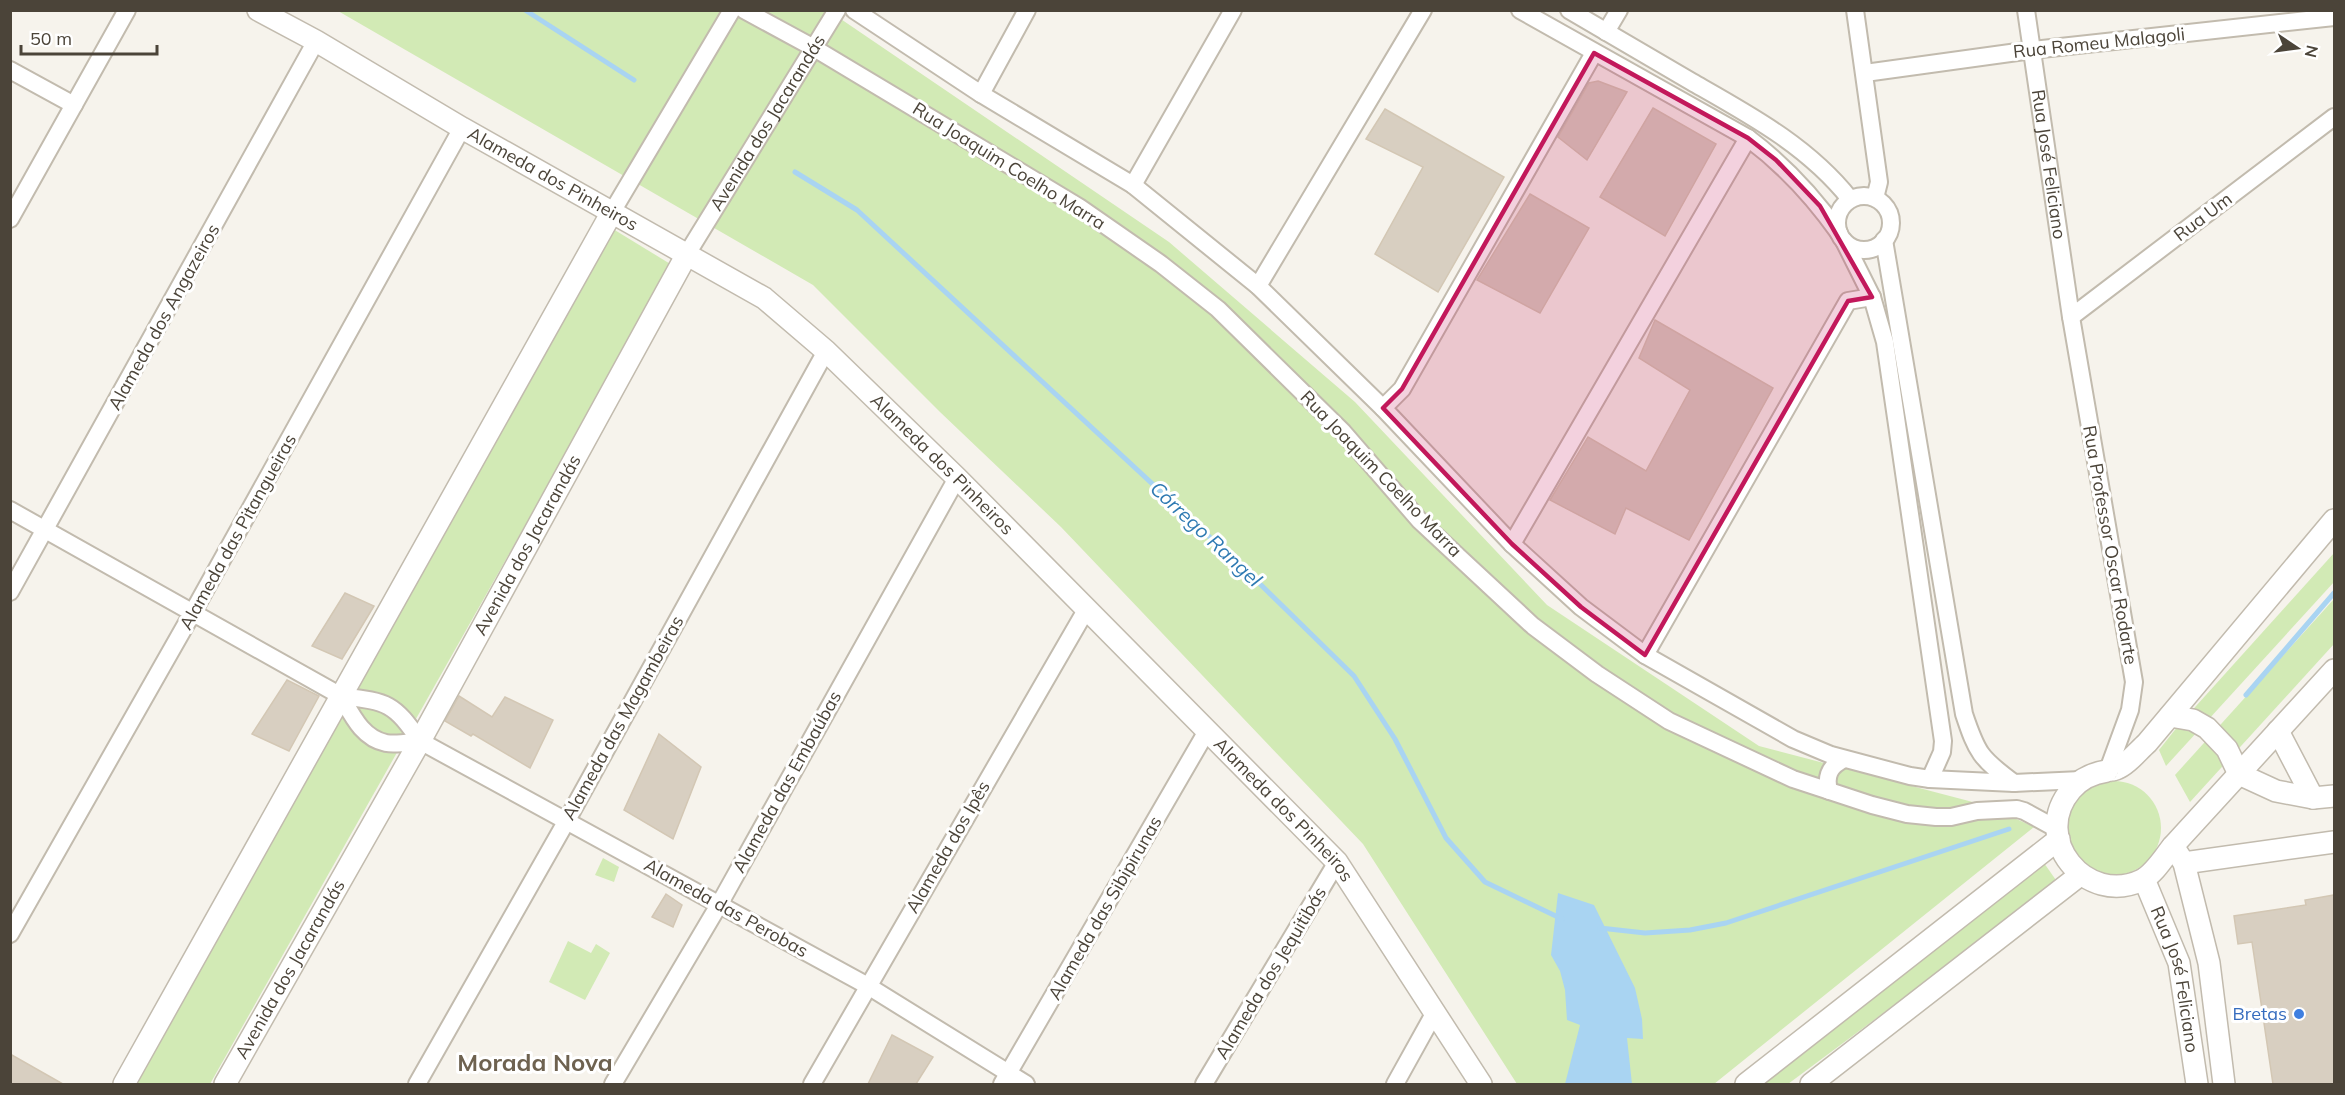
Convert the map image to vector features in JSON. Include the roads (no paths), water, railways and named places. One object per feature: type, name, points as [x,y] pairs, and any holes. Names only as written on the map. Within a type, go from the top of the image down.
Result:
[{"type":"street","points":[[10,219],[127,10]]},
{"type":"street","name":"Alameda dos Pinheiros","points":[[258,10],[764,298],[826,351],[957,478],[1337,862],[1481,1084]]},
{"type":"street","points":[[124,1084],[612,212],[732,10]]},
{"type":"street","name":"Rua Joaquim Coelho Marra","points":[[744,10],[814,48],[1079,207],[1161,264],[1218,309],[1342,432],[1420,521],[1533,626],[1597,674],[1669,721],[1792,779],[1907,814],[1951,817],[1977,811],[2017,809],[2024,811],[2058,834]]},
{"type":"street","name":"Avenida dos Jacarandás","points":[[225,1084],[420,741],[687,254],[837,10]]},
{"type":"street","points":[[854,10],[981,94],[1133,184],[1258,286],[1383,408],[1512,544],[1581,607],[1645,654],[1793,739],[1830,755],[1930,779],[2014,783],[2081,780],[2094,774],[2115,770],[2148,743],[2334,520]]},
{"type":"street","points":[[981,94],[1027,10]]},
{"type":"street","points":[[1133,184],[1233,10]]},
{"type":"street","points":[[1258,286],[1423,10]]},
{"type":"street","points":[[1520,10],[1748,138],[1776,160],[1820,206],[1841,237],[1872,297],[1885,342],[1943,741],[1942,752],[1930,779]]},
{"type":"street","points":[[1569,10],[1758,119],[1786,138],[1839,186],[1850,199]]},
{"type":"street","points":[[1606,32],[1619,10]]},
{"type":"street","points":[[1855,10],[1879,182],[1875,198]]},
{"type":"street","name":"Rua José Feliciano","points":[[2026,10],[2071,317]]},
{"type":"street","name":"Rua Romeu Malagoli","points":[[1865,73],[2032,50],[2334,17]]},
{"type":"street","name":"Alameda dos Angazeiros","points":[[10,592],[47,530],[316,41]]},
{"type":"street","points":[[1383,408],[1402,389],[1594,53]]},
{"type":"street","points":[[10,70],[74,105]]},
{"type":"street","name":"Rua Um","points":[[2071,317],[2334,117]]},
{"type":"street","name":"Alameda das Pitangueiras","points":[[10,934],[193,612],[462,128]]},
{"type":"street","points":[[1512,544],[1748,138]]},
{"type":"street","points":[[1867,196],[1875,198],[1888,211],[1891,219],[1890,229],[1884,240],[1871,249],[1861,250],[1852,247],[1841,237],[1837,224],[1838,214],[1850,199],[1867,196]]},
{"type":"street","points":[[1884,240],[1964,714],[1975,746],[1986,760],[2014,783]]},
{"type":"street","points":[[1645,654],[1848,301],[1872,297]]},
{"type":"street","name":"Rua Professor Oscar Rodarte","points":[[2071,317],[2134,682],[2130,710],[2108,770]]},
{"type":"street","name":"Alameda das Magambeiras","points":[[417,1084],[566,822],[826,351]]},
{"type":"street","name":"Alameda das Embaúbas","points":[[613,1084],[720,903],[957,478]]},
{"type":"street","name":"Alameda das Perobas","points":[[10,510],[341,696],[378,701],[390,707],[402,715],[420,741],[566,822],[720,903],[868,986],[1005,1080],[1026,1084]]},
{"type":"street","name":"Alameda dos Ipês","points":[[812,1084],[1086,610]]},
{"type":"street","points":[[2081,780],[2063,802],[2058,834],[2060,847],[2068,862],[2080,875],[2097,883],[2113,886],[2144,879],[2157,867],[2178,854],[2239,774],[2334,670]]},
{"type":"street","name":"Alameda das Perobas","points":[[341,696],[360,728],[372,738],[387,743],[420,741]]},
{"type":"street","points":[[2170,716],[2193,720],[2207,728],[2228,749],[2239,774],[2276,791],[2313,798],[2334,796]]},
{"type":"street","name":"Alameda das Sibipirunas","points":[[1005,1080],[1207,731]]},
{"type":"street","points":[[2278,731],[2313,798]]},
{"type":"street","points":[[1829,791],[1827,779],[1830,770],[1844,759]]},
{"type":"street","points":[[1746,1084],[2058,834]]},
{"type":"street","points":[[2178,854],[2334,842]]},
{"type":"street","points":[[2178,854],[2209,963],[2224,1084]]},
{"type":"street","name":"Alameda dos Jequitibás","points":[[1204,1084],[1337,862]]},
{"type":"street","points":[[1811,1084],[2080,875]]},
{"type":"street","name":"Rua José Feliciano","points":[[2144,879],[2179,963],[2197,1084]]},
{"type":"street","points":[[2179,963],[2209,963]]},
{"type":"street","points":[[1395,1084],[1435,1012]]},
{"type":"water","points":[[1558,893],[1594,905],[1635,988],[1642,1019],[1643,1039],[1627,1038],[1632,1084],[1565,1084],[1580,1025],[1567,1020],[1565,990],[1560,971],[1551,955]]},
{"type":"waterway","name":"Córrego Rangel","points":[[525,10],[634,80]]},
{"type":"waterway","name":"Córrego Rangel","points":[[795,172],[857,210],[1255,579],[1354,676],[1395,739],[1446,838],[1485,882],[1562,919]]},
{"type":"waterway","points":[[2246,695],[2334,593]]},
{"type":"waterway","points":[[1600,928],[1645,933],[1690,930],[1726,923],[2009,829]]},
{"type":"place","name":"Bretas","points":[[2299,1014]]},
{"type":"district","name":"Morada Nova","points":[[535,1063]]}]
